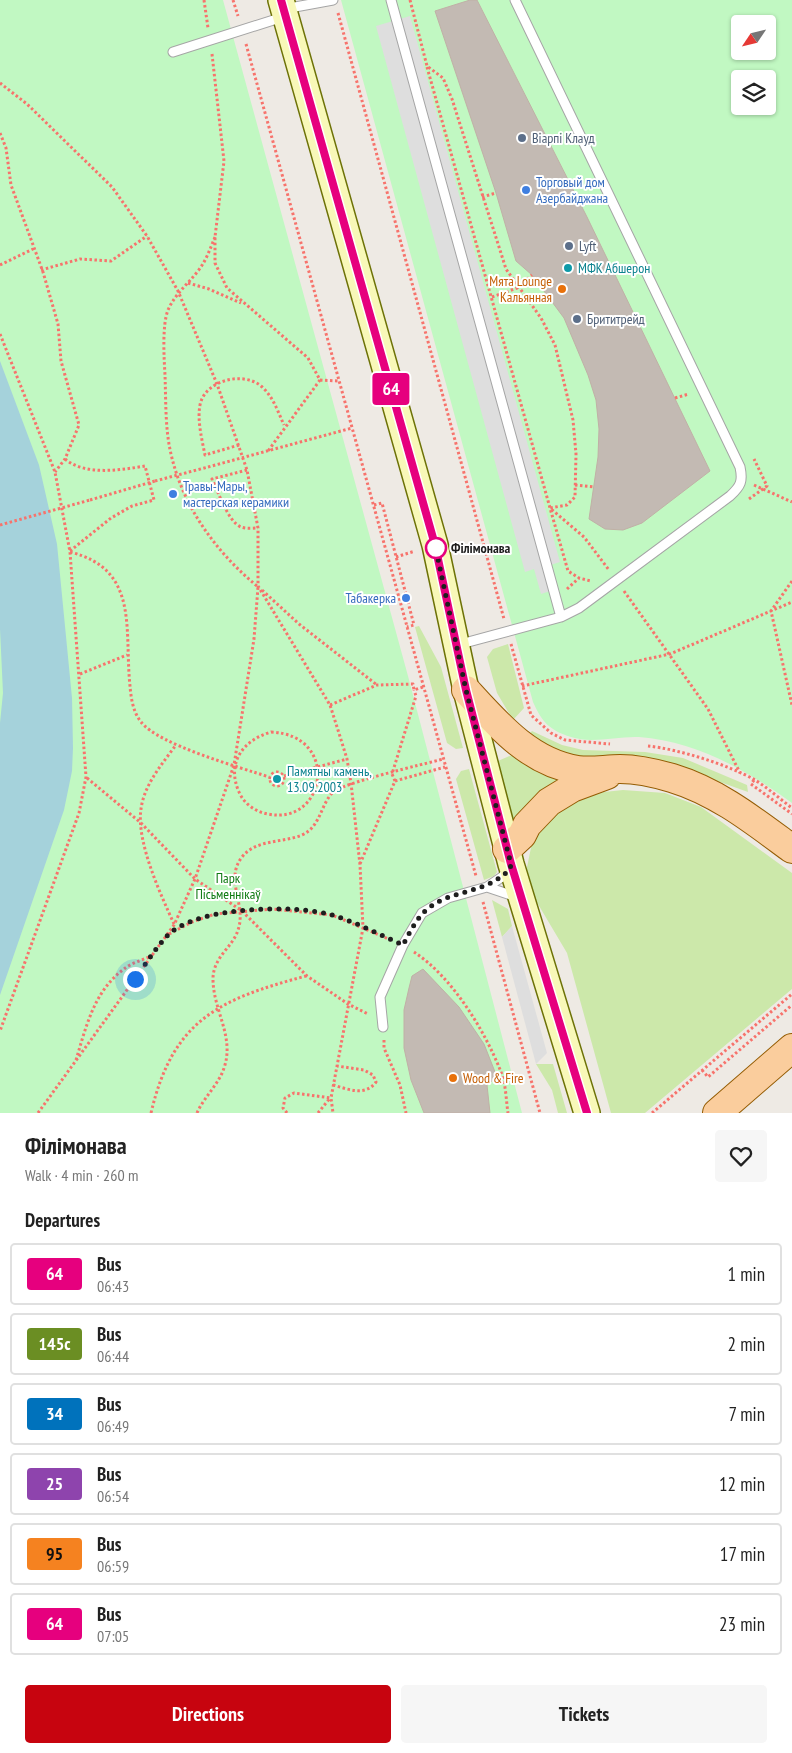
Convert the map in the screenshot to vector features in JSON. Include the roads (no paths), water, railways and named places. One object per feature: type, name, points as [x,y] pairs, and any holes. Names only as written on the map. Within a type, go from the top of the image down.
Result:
[{"type":"main road","points":[[284,8],[435,545],[466,690],[509,856],[587,1113]]},
{"type":"main road","points":[[466,690],[512,737],[533,754],[579,770],[622,769],[655,773],[709,792],[740,811],[792,849]]},
{"type":"main road","points":[[509,856],[539,812],[560,794],[622,769]]},
{"type":"main road","points":[[717,1113],[792,1048]]},
{"type":"lane","points":[[173,52],[242,30],[284,8],[333,0]]},
{"type":"lane","points":[[391,0],[561,616]]},
{"type":"lane","points":[[457,645],[561,616],[579,608],[730,496],[743,480],[740,467],[515,0]]},
{"type":"lane","points":[[383,1027],[380,997],[403,945],[417,920],[429,908],[448,898],[483,888],[502,877],[509,856]]},
{"type":"lane","points":[[483,888],[523,900]]},
{"type":"water","points":[[0,361],[39,465],[57,544],[72,698],[73,748],[72,771],[64,810],[0,995],[0,723],[3,693],[0,629]]},
{"type":"place","name":"Віарпі Клауд","points":[[522,138]]},
{"type":"place","name":"Торговый дом Азербайджана","points":[[526,190]]},
{"type":"place","name":"Lyft","points":[[569,246]]},
{"type":"place","name":"МФК Абшерон","points":[[568,268]]},
{"type":"place","name":"Мята Lounge Кальянная","points":[[562,289]]},
{"type":"place","name":"Брититрейд","points":[[577,319]]},
{"type":"place","name":"Травы-Мары, мастерская керамики","points":[[173,494]]},
{"type":"place","name":"Філімонава","points":[[436,548]]},
{"type":"place","name":"Табакерка","points":[[406,598]]},
{"type":"place","name":"Памятны камень, 13.09.2003","points":[[277,779]]},
{"type":"place","name":"Wood & Fire","points":[[453,1078]]},
{"type":"park label","name":"Парк Пісьменнікаў","points":[[228,886]]}]
